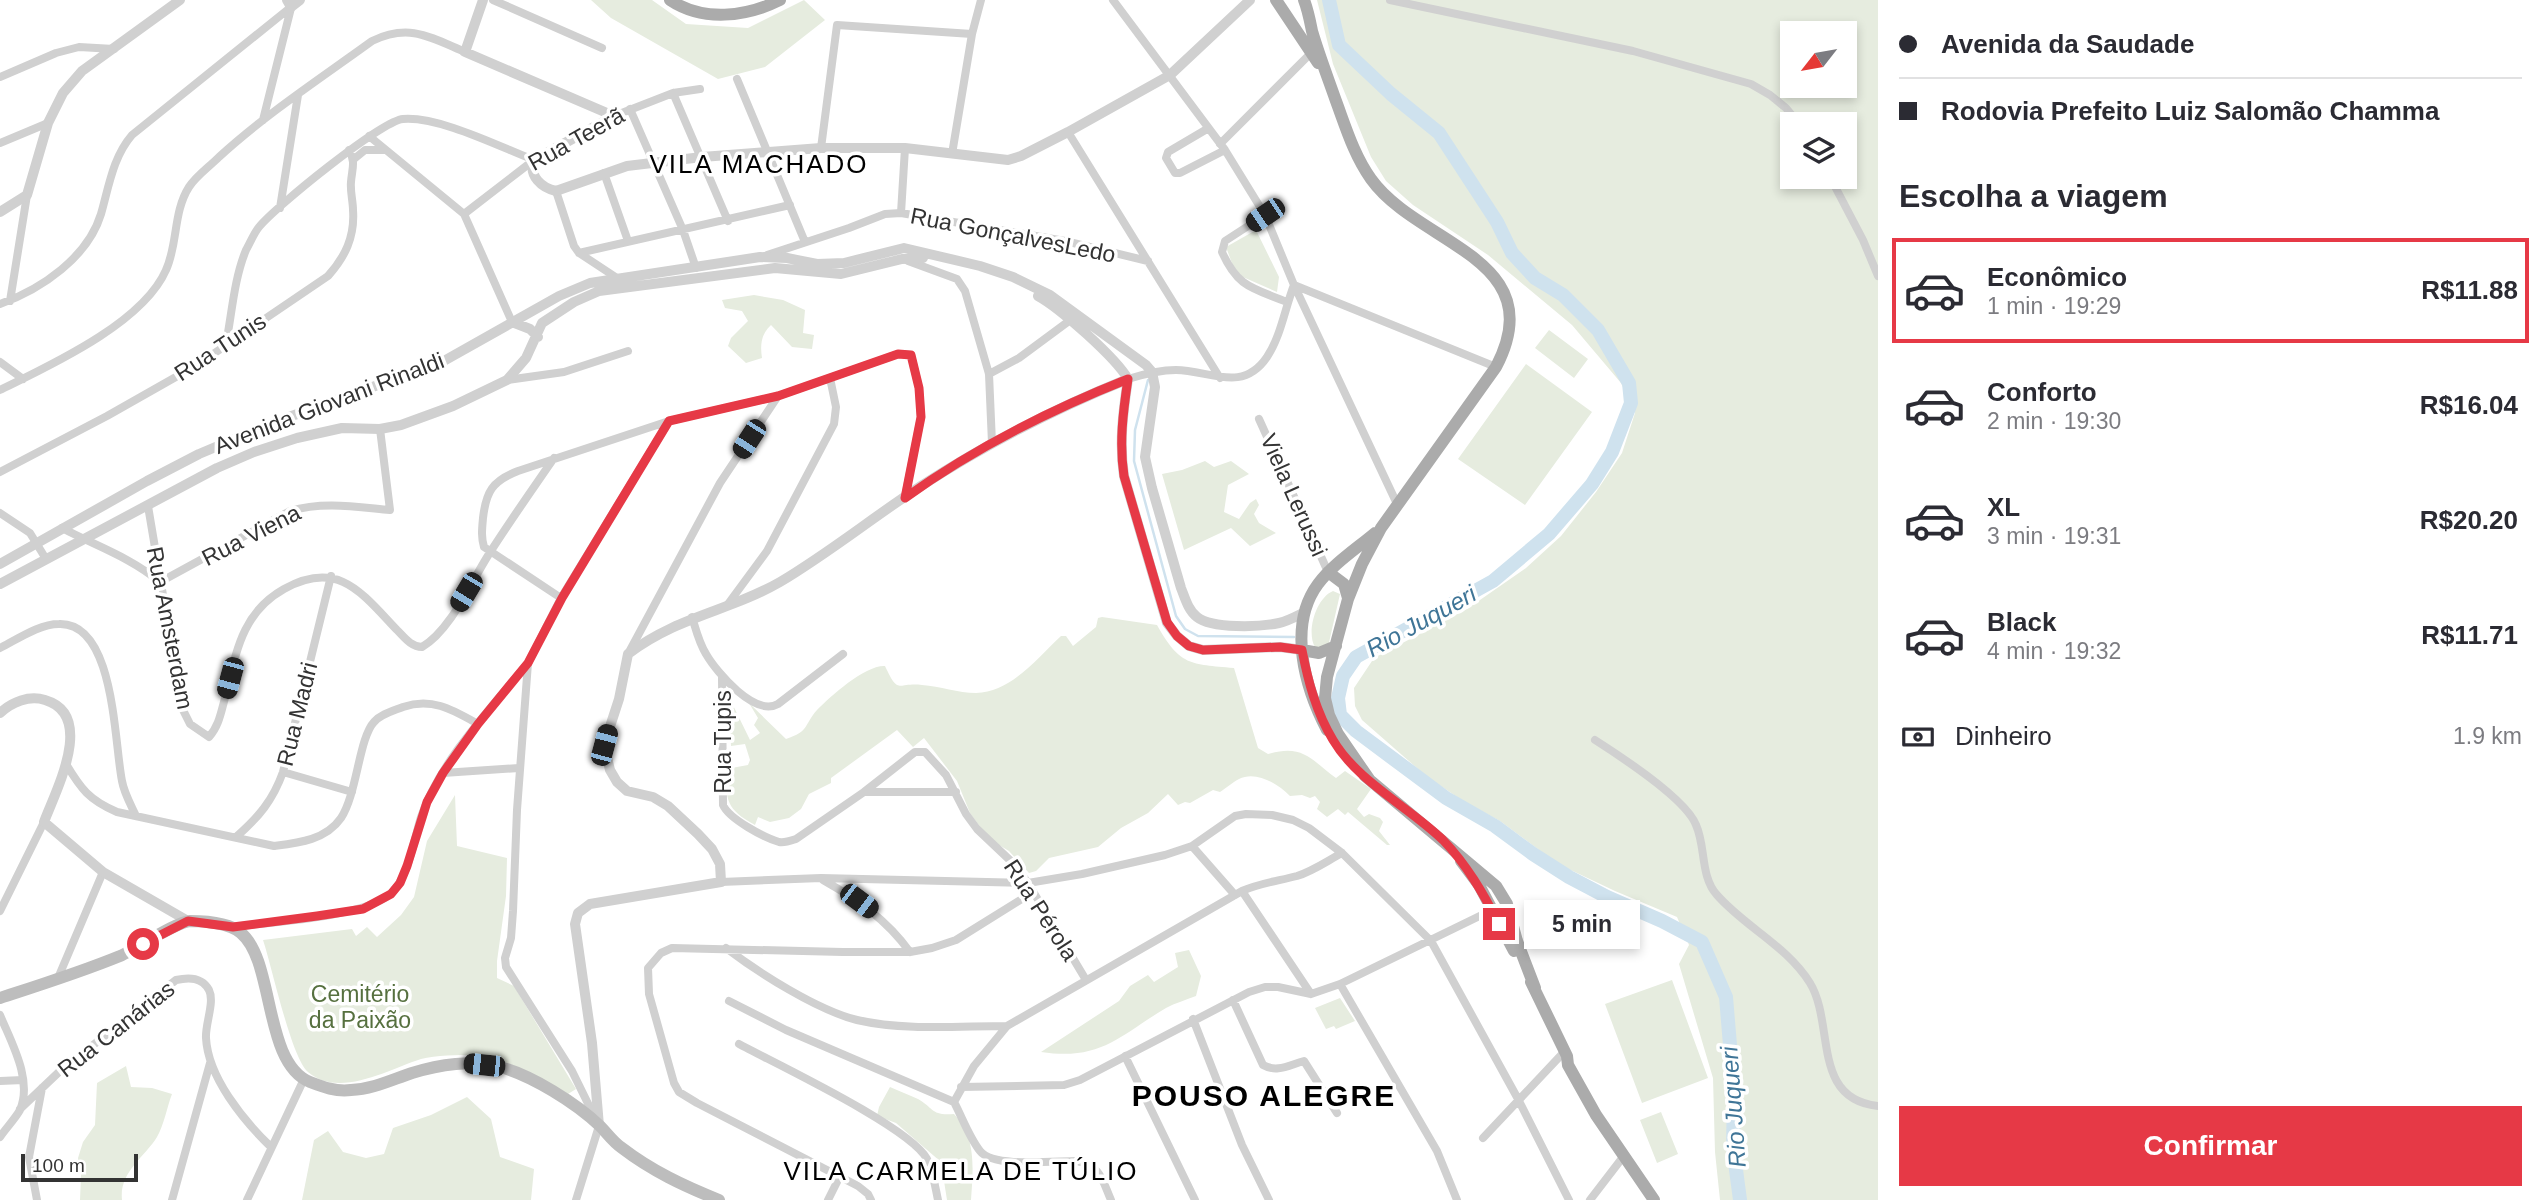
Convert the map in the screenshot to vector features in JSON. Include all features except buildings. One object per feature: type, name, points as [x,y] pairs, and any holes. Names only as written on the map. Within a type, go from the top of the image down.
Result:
[{"type":"main road","points":[[670,0],[699,12],[726,16],[747,13],[780,0]]},
{"type":"main road","points":[[1280,6],[1296,11],[1305,1]]},
{"type":"main road","points":[[1305,1],[1315,49],[1357,157],[1383,194],[1401,210],[1481,262],[1497,279],[1505,296],[1510,328],[1507,346],[1496,367],[1381,528],[1348,598],[1327,677],[1325,698],[1338,734],[1369,779]]},
{"type":"main road","points":[[1280,6],[1315,49]]},
{"type":"main road","points":[[1381,528],[1328,572],[1317,586],[1305,612],[1302,650],[1320,716],[1347,760],[1496,886],[1507,904],[1517,941],[1535,988],[1565,1054],[1573,1061],[1601,1114],[1601,1120],[1623,1157],[1654,1200]]},
{"type":"main road","points":[[1328,572],[1344,584],[1348,598]]},
{"type":"main road","points":[[1302,650],[1319,653],[1336,646]]},
{"type":"main road","points":[[1441,839],[1470,872],[1535,988]]},
{"type":"main road","points":[[1492,910],[1517,941]]},
{"type":"main road","points":[[0,998],[121,956],[188,921],[233,927],[244,935],[258,960],[280,1044],[304,1079],[328,1089],[349,1091],[380,1086],[412,1073],[438,1068],[469,1063],[499,1066],[551,1091],[599,1126],[618,1146],[646,1166],[671,1180],[719,1200]]},
{"type":"street","points":[[10,301],[27,195],[48,123],[64,93],[82,71],[180,0]]},
{"type":"street","points":[[465,52],[483,0]]},
{"type":"street","points":[[493,0],[514,4],[602,48]]},
{"type":"street","points":[[952,154],[972,34],[981,0]]},
{"type":"street","points":[[1113,0],[1222,147],[1265,215],[1294,285],[1398,506]]},
{"type":"street","points":[[226,344],[240,267],[259,227],[349,150],[391,121],[433,121],[534,160],[533,175],[549,190],[556,191],[604,173],[653,161],[821,148],[905,148],[1008,160],[1068,132],[1170,75],[1250,0]]},
{"type":"street","points":[[1390,0],[1633,51],[1751,84],[1770,94],[1789,112]]},
{"type":"street","points":[[263,120],[293,2]]},
{"type":"street","points":[[0,304],[43,281],[82,251],[94,234],[118,155],[132,135],[293,2]]},
{"type":"street","points":[[821,148],[837,25],[972,34]]},
{"type":"street","points":[[0,390],[111,328],[144,303],[167,269],[176,225],[188,188],[263,120],[372,41],[393,32],[408,31],[428,36],[614,116]]},
{"type":"street","points":[[0,77],[56,53],[79,47],[114,49]]},
{"type":"street","points":[[1207,129],[1168,152],[1166,158],[1175,173],[1180,173],[1222,147],[1315,49]]},
{"type":"street","points":[[737,79],[805,242]]},
{"type":"street","name":"Rua Teerã","points":[[464,214],[534,160],[614,116],[673,93],[700,89]]},
{"type":"street","points":[[673,93],[727,220]]},
{"type":"street","points":[[280,208],[298,95]]},
{"type":"street","points":[[630,109],[683,230],[696,268]]},
{"type":"street","points":[[0,143],[48,123]]},
{"type":"street","points":[[1068,132],[1220,378]]},
{"type":"street","points":[[369,136],[464,214],[512,322],[530,329],[537,337]]},
{"type":"street","points":[[901,213],[905,148]]},
{"type":"street","points":[[349,150],[354,159],[365,150],[386,150]]},
{"type":"street","name":"Rua Tunis","points":[[0,472],[170,381],[328,276],[342,261],[351,240],[354,214],[351,183],[354,159]]},
{"type":"street","points":[[604,173],[628,241]]},
{"type":"street","points":[[1836,189],[1878,275]]},
{"type":"street","points":[[556,191],[569,236],[579,253],[617,278]]},
{"type":"street","points":[[0,212],[27,195]]},
{"type":"street","points":[[579,253],[790,205]]},
{"type":"street","name":"Rua GonçalvesLedo","points":[[756,261],[885,214],[901,213],[1065,240],[1148,261]]},
{"type":"street","points":[[1265,215],[1225,241],[1222,252],[1234,275],[1241,282],[1287,302]]},
{"type":"street","points":[[900,254],[957,279],[961,285],[989,374],[992,443]]},
{"type":"street","name":"Avenida Giovani Rinaldi","points":[[0,564],[147,481],[229,440],[442,362],[559,296],[590,283],[617,278],[756,261],[844,263],[900,254],[949,258],[1028,284],[1050,295],[1152,372]]},
{"type":"street","name":"Avenida Giovani Rinaldi","points":[[0,584],[217,468],[265,448],[332,430],[380,429],[421,419],[507,380],[526,358],[542,323],[599,291],[756,261],[770,269],[841,274],[900,254],[945,263],[1015,285],[1042,299],[1069,321],[1122,369],[1128,379]]},
{"type":"street","points":[[756,261],[774,261],[770,269]]},
{"type":"street","points":[[1294,285],[1496,367]]},
{"type":"street","points":[[628,654],[666,629],[788,577],[992,443],[1087,396],[1152,372],[1180,370],[1220,378],[1238,377],[1253,371],[1266,359],[1275,342],[1294,285]]},
{"type":"street","points":[[989,374],[1019,358],[1069,321]]},
{"type":"street","points":[[507,380],[564,372],[628,351]]},
{"type":"street","points":[[562,598],[484,547],[481,535],[487,493],[508,474],[669,421],[778,396],[898,354],[911,355],[919,388],[921,417],[905,498]]},
{"type":"street","points":[[0,362],[23,379]]},
{"type":"street","points":[[1152,372],[1155,387],[1146,457],[1152,488],[1186,603],[1194,615],[1217,625],[1278,623],[1305,612]]},
{"type":"street","points":[[727,604],[767,551],[834,424],[836,407],[830,378]]},
{"type":"street","points":[[1128,379],[1122,420],[1121,457],[1132,503],[1171,629],[1189,646],[1203,650],[1280,647],[1302,650]]},
{"type":"street","points":[[721,882],[720,864],[712,849],[668,806],[653,797],[627,791],[617,782],[610,770],[604,745],[619,699],[628,654],[720,483],[778,396]]},
{"type":"street","name":"Viela Lerussi","points":[[1259,419],[1328,572]]},
{"type":"street","points":[[233,927],[363,909],[391,894],[400,883],[427,802],[443,773],[478,724],[528,663],[562,598],[669,421]]},
{"type":"street","name":"Rua Viena","points":[[160,582],[299,508],[329,505],[390,510],[380,429]]},
{"type":"street","points":[[331,576],[357,591],[413,645],[422,647],[445,625],[490,552],[554,458]]},
{"type":"street","name":"Rua Amsterdam","points":[[148,506],[182,708],[190,724],[209,737],[219,721],[241,635],[254,613],[291,585],[309,578],[331,576]]},
{"type":"street","points":[[0,513],[23,527],[38,542],[46,559]]},
{"type":"street","points":[[62,528],[133,562],[160,582]]},
{"type":"street","name":"Rua Madri","points":[[236,836],[267,806],[283,772],[331,576]]},
{"type":"street","points":[[692,617],[700,642],[722,677],[758,706],[772,707],[843,654]]},
{"type":"street","points":[[0,648],[37,629],[58,623],[73,625],[85,632],[96,646],[106,677],[122,783],[136,816]]},
{"type":"street","points":[[528,663],[519,768],[513,911],[511,938],[505,958],[506,967],[572,1071],[599,1126]]},
{"type":"street","name":"Rua Tupis","points":[[722,677],[723,805],[726,811],[765,836],[781,842],[796,839],[864,792]]},
{"type":"street","points":[[0,713],[14,702],[32,698],[45,700],[61,708],[68,716],[71,730],[66,764],[44,822],[0,911]]},
{"type":"street","points":[[66,764],[82,790],[97,804],[136,816],[274,846],[300,843],[316,837],[331,829],[341,818],[352,792],[369,730],[375,720],[410,705],[432,703],[447,706],[478,724]]},
{"type":"street","points":[[1595,740],[1663,788],[1695,820],[1712,888],[1793,962],[1810,983],[1816,998],[1833,1075],[1843,1091],[1855,1102],[1878,1106]]},
{"type":"street","name":"Rua Pérola","points":[[864,792],[915,752],[921,751],[930,755],[956,792],[966,814],[977,829],[1015,865],[1028,883],[1086,980]]},
{"type":"street","points":[[443,773],[519,768]]},
{"type":"street","points":[[283,772],[352,792]]},
{"type":"street","points":[[864,792],[956,792]]},
{"type":"street","points":[[576,1200],[599,1126],[592,1043],[575,924],[578,913],[590,904],[721,882],[821,878],[1028,883],[1164,855],[1192,846],[1235,816],[1246,814],[1272,815],[1293,820],[1309,828],[1342,853],[1431,941],[1518,1099],[1569,1200]]},
{"type":"street","points":[[44,822],[103,872],[188,921]]},
{"type":"street","points":[[1192,846],[1239,893],[1311,994]]},
{"type":"street","points":[[954,1102],[974,1066],[1007,1027],[1239,893],[1259,884],[1297,876],[1342,853]]},
{"type":"street","points":[[58,978],[103,872]]},
{"type":"street","points":[[821,878],[880,917],[894,930],[910,952]]},
{"type":"street","points":[[871,1200],[858,1186],[679,1092],[674,1083],[649,994],[648,968],[661,953],[672,948],[910,952],[946,945],[1033,892]]},
{"type":"street","points":[[961,1087],[1064,1085],[1080,1080],[1233,1000],[1265,987],[1311,994],[1340,984],[1492,910]]},
{"type":"street","points":[[726,948],[774,981],[855,1019],[880,1024],[1007,1027]]},
{"type":"street","name":"Rua Canárias","points":[[0,1136],[20,1109],[60,1071],[176,980],[187,978],[205,984],[211,994],[206,1037],[210,1063],[237,1109],[252,1129],[271,1146]]},
{"type":"street","points":[[1340,984],[1437,1151],[1457,1200]]},
{"type":"street","points":[[1233,1000],[1263,1065],[1277,1070],[1304,1061],[1337,1113]]},
{"type":"street","points":[[729,1001],[786,1030],[954,1102],[979,1151],[987,1158],[999,1161],[1087,1163],[1100,1174],[1111,1200]]},
{"type":"street","points":[[0,1015],[20,1064],[23,1080],[20,1109]]},
{"type":"street","points":[[1193,1019],[1242,1145],[1269,1200]]},
{"type":"street","points":[[739,1044],[889,1125],[912,1142],[926,1157],[938,1200]]},
{"type":"street","points":[[1483,1138],[1513,1108],[1518,1099],[1565,1054]]},
{"type":"street","points":[[1125,1056],[1195,1200]]},
{"type":"street","points":[[172,1200],[210,1063]]},
{"type":"street","points":[[247,1200],[304,1079]]},
{"type":"street","points":[[0,1081],[23,1080]]},
{"type":"street","points":[[37,1200],[29,1157],[42,1088]]},
{"type":"street","points":[[1590,1200],[1623,1157]]},
{"type":"street","points":[[828,1200],[840,1176]]},
{"type":"green space","points":[[591,0],[652,0],[686,24],[748,28],[804,0],[825,20],[765,67],[718,79],[611,18]]},
{"type":"green space","points":[[1317,0],[1878,0],[1878,1200],[1720,1200],[1715,1152],[1713,1078],[1679,964],[1689,945],[1677,917],[1558,864],[1500,821],[1463,801],[1426,776],[1362,720],[1355,706],[1354,688],[1374,658],[1467,609],[1526,568],[1561,536],[1596,492],[1622,453],[1635,413],[1621,383],[1572,325],[1488,255],[1413,205],[1386,181],[1371,157],[1333,64]]},
{"type":"green space","points":[[1256,230],[1279,277],[1277,292],[1236,274],[1226,247]]},
{"type":"green space","points":[[754,295],[783,300],[805,310],[803,333],[814,335],[812,349],[792,347],[771,325],[762,340],[762,358],[746,363],[728,346],[731,338],[748,321],[742,311],[725,308],[722,300]]},
{"type":"green space","points":[[1549,330],[1588,359],[1574,378],[1535,348]]},
{"type":"green space","points":[[1526,364],[1592,412],[1525,505],[1458,459]]},
{"type":"green space","points":[[1205,461],[1214,467],[1231,461],[1249,474],[1228,485],[1224,512],[1239,519],[1256,499],[1259,505],[1254,514],[1259,523],[1276,533],[1250,546],[1231,528],[1184,550],[1162,474]]},
{"type":"green space","points":[[1333,591],[1340,594],[1328,647],[1315,647],[1312,641],[1314,616],[1322,601]]},
{"type":"green space","points":[[1098,618],[1157,625],[1180,656],[1196,663],[1234,668],[1258,748],[1268,754],[1280,751],[1298,752],[1312,759],[1336,778],[1345,771],[1371,789],[1357,809],[1364,817],[1369,814],[1380,818],[1383,822],[1379,831],[1390,845],[1348,812],[1345,815],[1338,809],[1327,817],[1317,809],[1320,802],[1315,796],[1290,796],[1266,780],[1252,776],[1237,780],[1220,792],[1213,790],[1190,803],[1178,805],[1168,794],[1148,813],[1121,828],[1098,847],[1049,858],[1036,871],[1029,873],[1009,851],[989,839],[970,813],[957,781],[924,738],[913,747],[897,730],[831,778],[831,783],[809,794],[801,809],[789,818],[770,822],[758,817],[755,825],[733,809],[726,789],[726,769],[748,765],[750,760],[745,744],[731,746],[728,695],[750,740],[760,733],[754,725],[758,718],[749,703],[786,739],[803,731],[823,704],[868,670],[885,666],[899,686],[929,686],[969,693],[989,691],[1001,687],[1023,672],[1061,636],[1066,636],[1073,646],[1096,627]]},
{"type":"green space","name":"Cemitério da Paixão","points":[[455,795],[457,846],[507,858],[506,896],[497,978],[514,986],[576,1089],[568,1094],[510,1064],[474,1055],[421,1059],[379,1075],[334,1083],[320,1080],[308,1072],[295,1049],[263,940],[352,929],[356,936],[367,927],[377,937],[401,915],[414,897],[427,841]]},
{"type":"green space","points":[[1189,950],[1201,976],[1196,996],[1166,1008],[1122,1037],[1095,1049],[1062,1054],[1041,1052],[1119,1001],[1130,986],[1148,975],[1154,982],[1178,967],[1175,953]]},
{"type":"green space","points":[[1672,980],[1708,1078],[1642,1103],[1605,1004]]},
{"type":"green space","points":[[1340,998],[1355,1021],[1336,1029],[1334,1026],[1326,1029],[1315,1008]]},
{"type":"green space","points":[[126,1066],[131,1087],[152,1088],[172,1094],[164,1122],[152,1145],[128,1173],[122,1190],[122,1200],[80,1200],[81,1175],[78,1158],[83,1142],[95,1125],[97,1083]]},
{"type":"green space","points":[[890,1087],[918,1099],[937,1113],[954,1114],[961,1123],[967,1133],[972,1154],[971,1200],[947,1200],[941,1162],[896,1123],[877,1116]]},
{"type":"green space","points":[[467,1097],[491,1119],[500,1157],[534,1169],[531,1200],[302,1200],[314,1140],[328,1131],[343,1152],[366,1158],[384,1154],[393,1128],[431,1115]]},
{"type":"green space","points":[[1661,1112],[1678,1154],[1657,1163],[1640,1120]]},
{"type":"waterway","name":"Rio Juqueri","points":[[1329,0],[1339,45],[1391,94],[1439,133],[1497,222],[1512,253],[1535,278],[1563,295],[1598,330],[1629,383],[1631,403],[1612,452],[1592,484],[1549,534],[1493,581],[1356,657],[1343,676],[1338,698],[1340,715],[1356,731],[1446,798],[1495,826],[1569,877],[1702,942],[1726,997],[1734,1093],[1733,1147],[1740,1200]]},
{"type":"waterway","points":[[1148,380],[1135,430],[1134,461],[1176,616],[1185,629],[1198,636],[1294,637]]},
{"type":"district","name":"VILA MACHADO","points":[[759,164]]},
{"type":"district","name":"POUSO ALEGRE","points":[[1264,1095]]},
{"type":"district","name":"VILA CARMELA DE TÚLIO","points":[[961,1171]]},
{"type":"route","points":[[143,944],[188,921],[233,927],[317,916],[363,909],[391,894],[400,883],[427,802],[443,773],[478,724],[528,663],[562,598],[669,421],[778,396],[898,354],[911,355],[919,388],[921,417],[905,498],[992,443],[1128,379],[1122,420],[1121,457],[1124,476],[1171,629],[1189,646],[1203,650],[1280,647],[1302,650],[1320,716],[1334,742],[1347,760],[1441,839],[1470,872],[1499,924]]}]
